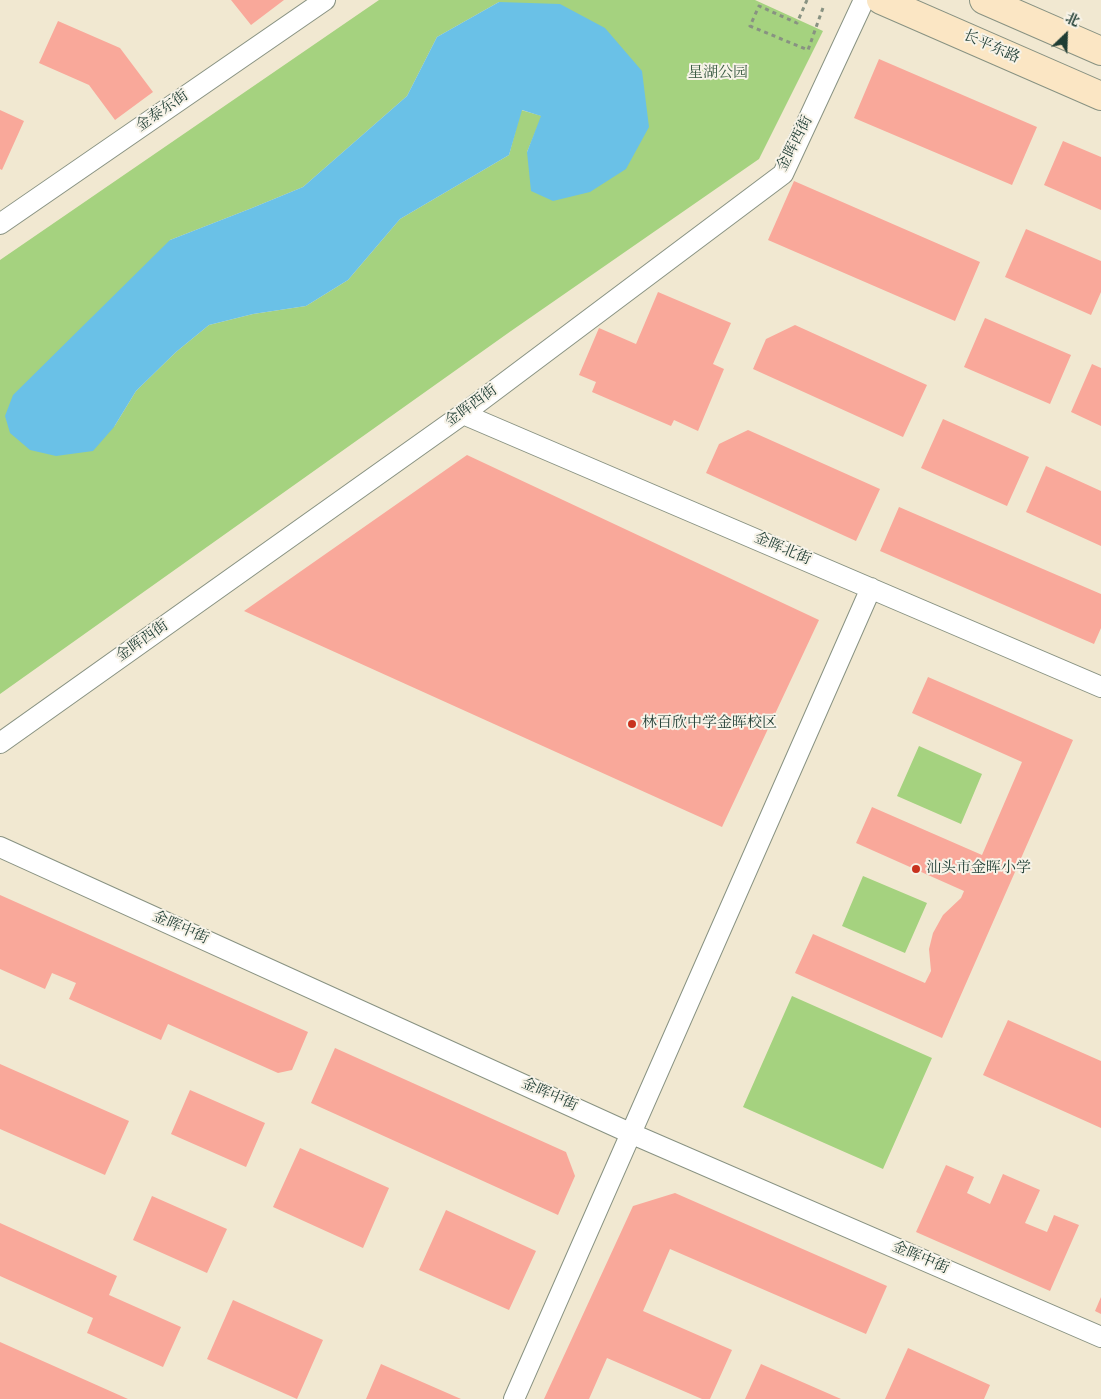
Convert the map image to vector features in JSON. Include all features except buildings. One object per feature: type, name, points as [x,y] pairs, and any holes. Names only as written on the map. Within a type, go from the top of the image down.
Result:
[{"type":"street","name":"金泰东街","points":[[4,217],[325,0]]},
{"type":"street","name":"金晖西街","points":[[0,743],[463,414],[783,174],[864,0]]},
{"type":"street","name":"长平东路","points":[[881,0],[1101,96]]},
{"type":"street","points":[[984,0],[1101,51]]},
{"type":"street","name":"金晖北街","points":[[463,414],[1101,687]]},
{"type":"street","points":[[514,1399],[871,588]]},
{"type":"street","name":"金晖中街","points":[[0,847],[630,1133],[1101,1337]]},
{"type":"path","points":[[807,0],[797,24],[759,6],[750,26],[808,50],[824,5]]},
{"type":"green space","name":"星湖公园","points":[[379,0],[755,0],[823,31],[759,159],[511,331],[0,694],[0,260]],"holes":[[[499,2],[590,192],[527,152],[542,116],[521,110],[509,155],[400,219],[348,280],[306,306],[253,314],[209,325],[176,352],[136,391],[114,427],[170,240],[303,187],[407,96],[437,37]]]},
{"type":"green space","points":[[919,746],[982,774],[961,824],[897,796]]},
{"type":"green space","points":[[863,876],[927,903],[905,953],[842,926]]},
{"type":"green space","points":[[792,996],[932,1058],[883,1169],[743,1107]]},
{"type":"water","points":[[499,2],[560,4],[605,28],[642,71],[649,127],[626,169],[590,192],[553,201],[531,191],[527,152],[541,116],[522,110],[509,155],[400,219],[348,280],[306,306],[253,314],[209,325],[176,352],[136,391],[114,427],[93,451],[56,456],[30,450],[10,433],[5,416],[13,395],[170,240],[303,187],[407,96],[437,37]]},
{"type":"place","name":"林百欣中学金晖校区","points":[[632,724]]},
{"type":"place","name":"汕头市金晖小学","points":[[916,869]]}]
